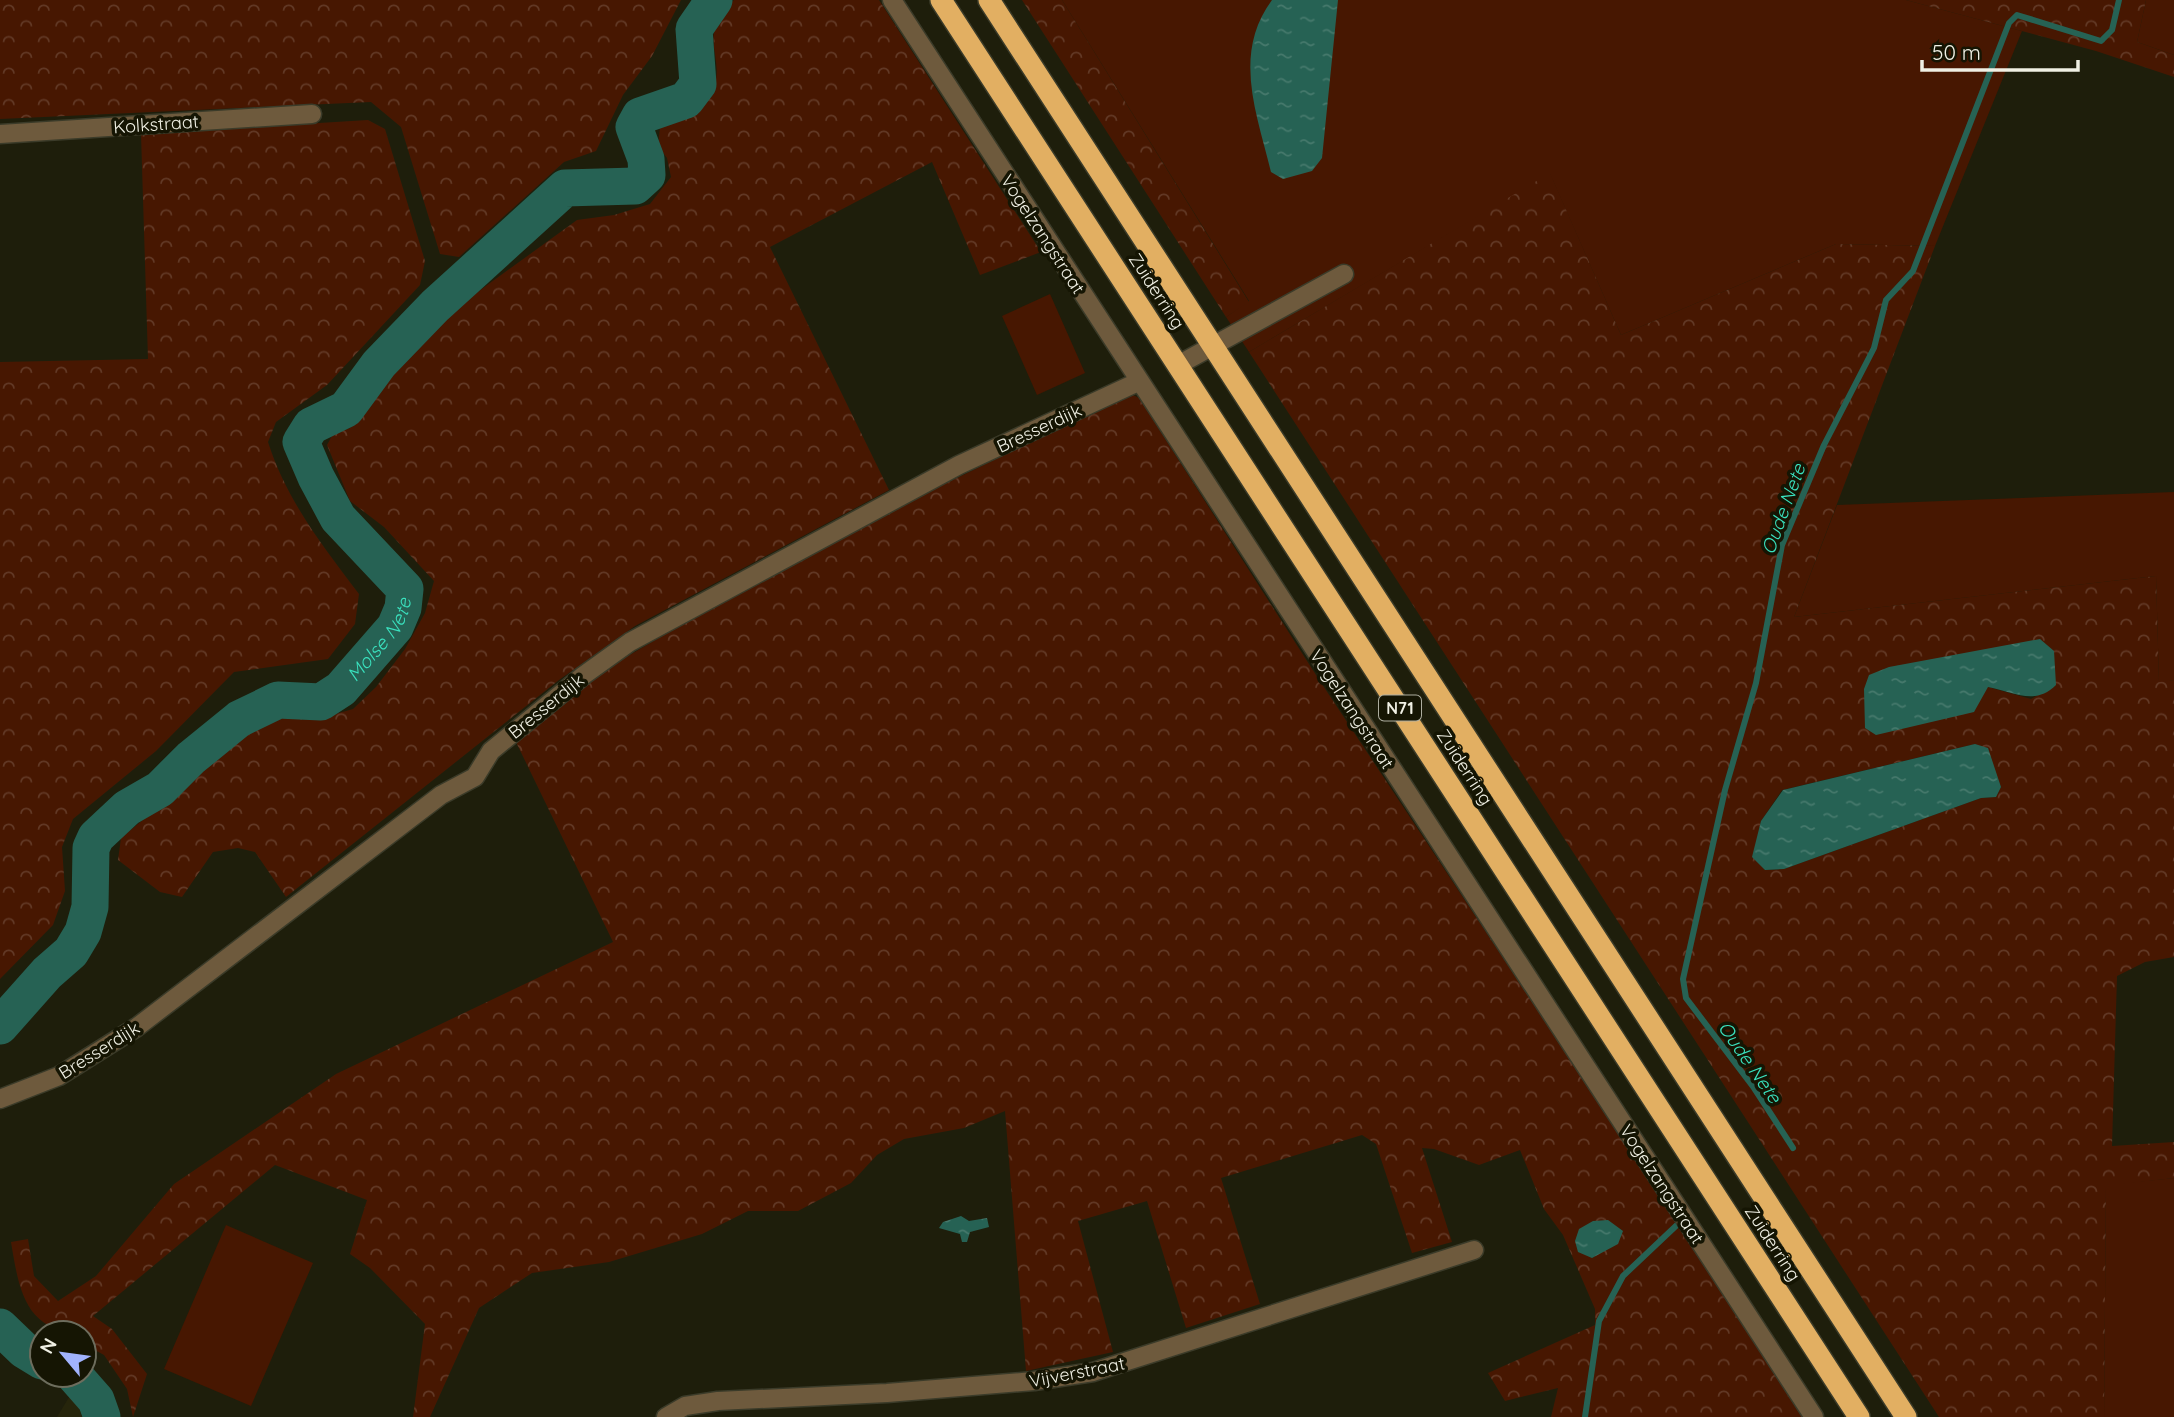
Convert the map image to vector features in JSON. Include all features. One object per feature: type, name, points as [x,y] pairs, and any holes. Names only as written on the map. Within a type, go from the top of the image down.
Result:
[{"type":"highway","name":"Zuiderring","points":[[941,0],[1859,1417]]},
{"type":"highway","name":"Zuiderring","points":[[989,0],[1906,1417]]},
{"type":"street","name":"Vogelzangstraat","points":[[892,0],[1814,1417]]},
{"type":"street","name":"Kolkstraat","points":[[0,134],[312,114]]},
{"type":"street","points":[[1178,365],[1344,274]]},
{"type":"street","name":"Bresserdijk","points":[[0,1099],[34,1088],[77,1067],[137,1027],[441,795],[475,777],[492,751],[501,743],[584,675],[630,642],[959,465],[1140,381]]},
{"type":"street","name":"Vijverstraat","points":[[666,1417],[684,1406],[718,1401],[887,1393],[1034,1381],[1093,1372],[1474,1250]]},
{"type":"shaded area","points":[[74,1389],[82,1417],[57,1417]]},
{"type":"green space","points":[[0,0],[681,0],[652,56],[623,95],[596,151],[564,162],[459,257],[440,254],[401,127],[371,102],[0,119]]},
{"type":"green space","points":[[734,0],[879,0],[1041,252],[980,275],[932,162],[770,247],[889,490],[635,626],[559,680],[286,897],[255,852],[238,848],[213,852],[182,897],[160,892],[118,860],[121,838],[254,728],[286,714],[318,719],[353,709],[376,687],[405,649],[425,613],[434,581],[384,527],[350,501],[327,445],[333,434],[350,428],[365,400],[404,354],[457,307],[577,220],[614,215],[650,204],[671,177],[667,158],[658,146],[660,127],[695,110],[711,93],[717,67],[715,29],[721,15]]},
{"type":"green space","points":[[1022,0],[1062,0],[1249,302],[1226,317]]},
{"type":"green space","points":[[1062,0],[1906,0],[2022,31],[1935,246],[1836,244],[1621,335],[1550,174],[1249,352],[1226,317],[1249,301]]},
{"type":"green space","points":[[1906,0],[2146,0],[2137,42],[2174,55],[2174,77],[2096,51]]},
{"type":"green space","points":[[2146,0],[2174,0],[2174,55],[2137,42]]},
{"type":"green space","points":[[368,120],[385,129],[425,261],[420,285],[327,385],[276,422],[268,442],[295,503],[359,594],[355,624],[328,659],[234,672],[156,751],[73,819],[62,847],[65,891],[53,925],[0,979],[0,362],[148,359],[141,134]]},
{"type":"green space","points":[[1550,173],[1621,335],[1836,244],[1935,246],[1794,617],[2156,576],[2159,682],[2174,680],[2174,957],[2145,962],[2117,976],[2112,1146],[2174,1142],[2174,1178],[2106,1186],[2104,1417],[1939,1417],[1249,352]],"holes":[[[2056,684],[2031,699],[1988,687]],[[1975,744],[1994,770],[2001,787],[1996,797],[1981,798],[1784,869],[1765,870],[1753,856],[1761,821],[1782,790]]]},
{"type":"green space","points":[[1050,294],[1085,373],[1037,395],[1002,316]]},
{"type":"green space","points":[[1131,394],[1139,398],[1316,675],[1716,1280],[1802,1417],[1551,1417],[1558,1388],[1505,1401],[1488,1373],[1595,1325],[1595,1309],[1563,1235],[1544,1209],[1520,1150],[1479,1165],[1434,1149],[1422,1148],[1452,1242],[1412,1253],[1376,1144],[1362,1135],[1221,1178],[1260,1304],[1186,1328],[1147,1201],[1078,1221],[1113,1352],[1026,1371],[1005,1111],[964,1128],[904,1139],[877,1155],[851,1183],[798,1211],[748,1211],[702,1234],[609,1262],[532,1273],[479,1308],[430,1417],[413,1417],[425,1324],[370,1268],[350,1254],[367,1200],[275,1165],[93,1316],[97,1319],[37,1317],[22,1292],[11,1242],[28,1239],[34,1276],[58,1301],[96,1276],[174,1184],[336,1074],[613,942],[515,740],[609,667],[707,610],[901,505]]},
{"type":"green space","points":[[2174,492],[2174,680],[2159,683],[2156,576],[1794,617],[1837,505]]},
{"type":"green space","points":[[2174,1178],[2174,1417],[2104,1417],[2106,1185]]},
{"type":"green space","points":[[226,1225],[313,1263],[251,1406],[164,1369]]},
{"type":"green space","points":[[98,1319],[112,1329],[147,1374],[133,1417],[127,1389],[104,1355],[98,1352]]},
{"type":"water","points":[[1272,0],[1338,0],[1322,158],[1312,171],[1283,179],[1271,172],[1251,84],[1253,42],[1260,21]]},
{"type":"water","points":[[2040,639],[2054,651],[2056,685],[2048,691],[2040,695],[2024,696],[1988,687],[1974,712],[1876,735],[1865,728],[1864,689],[1869,675],[1889,667]]},
{"type":"water","points":[[1975,744],[1988,748],[2001,787],[1996,797],[1981,798],[1784,869],[1765,870],[1752,857],[1761,821],[1783,790]]},
{"type":"water","points":[[961,1216],[969,1221],[987,1218],[989,1227],[970,1232],[967,1242],[962,1242],[960,1234],[939,1228],[943,1222]]},
{"type":"water","points":[[1608,1220],[1623,1231],[1618,1244],[1592,1258],[1578,1252],[1575,1241],[1579,1229],[1593,1221]]},
{"type":"waterway","name":"Molse Nete","points":[[0,1026],[47,973],[71,952],[83,932],[90,907],[91,848],[96,837],[127,808],[160,789],[191,758],[239,719],[278,700],[321,702],[341,689],[395,627],[403,608],[405,589],[338,518],[301,442],[311,426],[346,409],[379,364],[435,306],[565,188],[635,186],[647,175],[646,159],[634,127],[640,116],[686,100],[698,84],[694,29],[714,0]]},
{"type":"waterway","name":"Oude Nete","points":[[1793,1148],[1754,1088],[1686,998],[1683,979],[1725,790],[1756,683],[1782,545],[1824,445],[1874,348],[1886,300],[1913,271],[2009,23],[2017,15],[2101,41],[2112,30],[2119,0]]},
{"type":"waterway","name":"Oude Nete","points":[[1585,1417],[1599,1321],[1623,1276],[1678,1224]]},
{"type":"waterway","name":"Molse Nete","points":[[0,1327],[28,1352]]},
{"type":"waterway","name":"Molse Nete","points":[[86,1389],[96,1400],[102,1417]]}]
